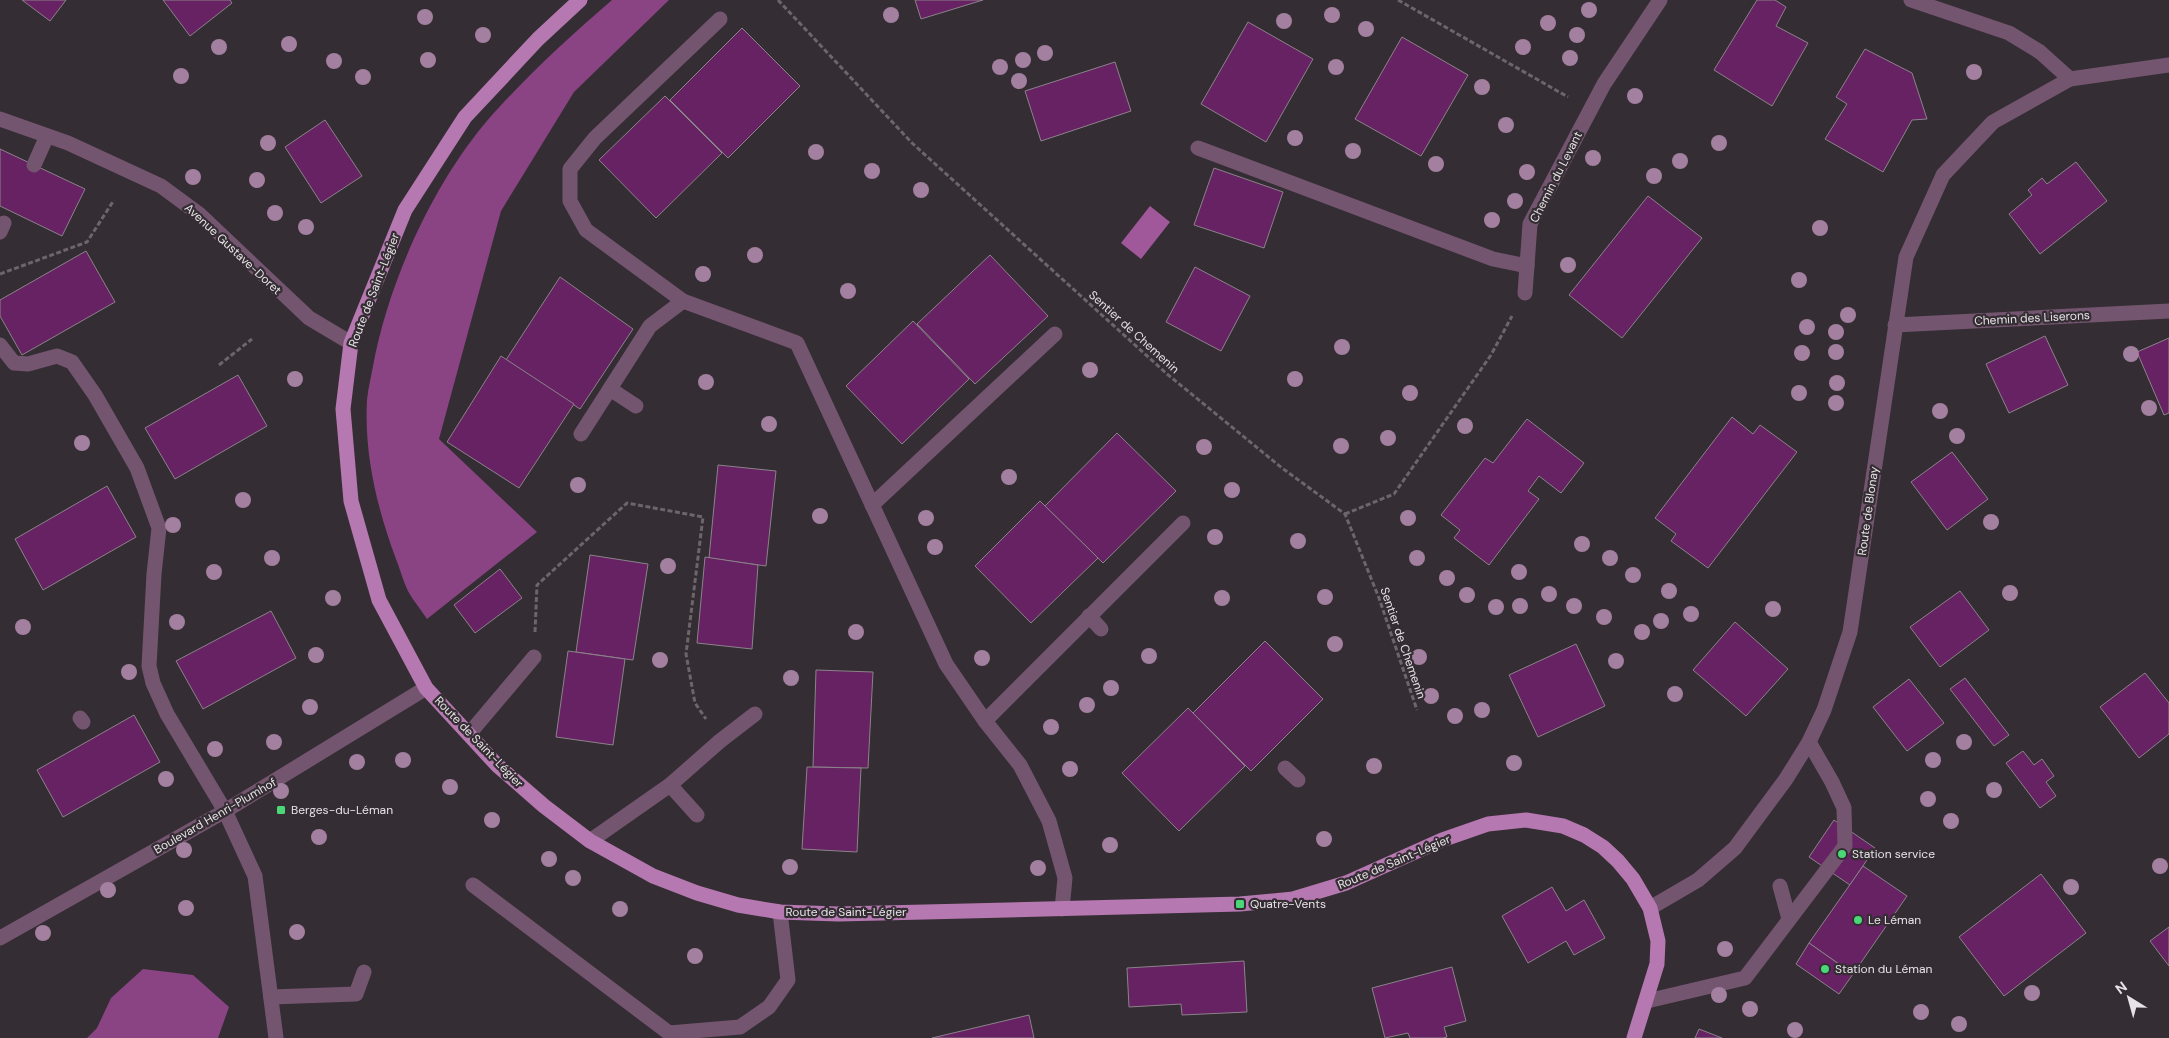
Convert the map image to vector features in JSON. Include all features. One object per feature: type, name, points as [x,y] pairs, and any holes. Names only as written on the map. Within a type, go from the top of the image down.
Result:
[{"type":"main road","name":"Route de Saint-Légier","points":[[580,0],[538,39],[465,117],[406,210],[351,343],[343,409],[351,501],[379,600],[426,688],[498,765],[544,806],[590,841],[653,876],[697,893],[738,905],[780,912],[838,914],[1240,904],[1293,899],[1346,883],[1442,840],[1488,824],[1526,820],[1563,826],[1584,835],[1603,847],[1633,879],[1650,908]]},
{"type":"main road","points":[[1634,1038],[1647,1001],[1658,953],[1656,932],[1650,908]]},
{"type":"street","name":"Chemin du Levant","points":[[1525,293],[1530,224],[1604,84],[1660,0]]},
{"type":"street","points":[[1911,0],[2009,33],[2040,52],[2070,79]]},
{"type":"street","points":[[720,18],[695,36],[613,114],[570,169],[570,201],[586,230],[683,301],[797,343],[946,664],[984,721],[1020,765],[1049,821],[1065,878],[1062,908]]},
{"type":"street","name":"Route de Blonay","points":[[1650,908],[1698,880],[1735,848],[1769,804],[1810,742],[1824,710],[1850,632],[1906,257],[1943,175],[1993,122],[2070,79],[2169,65]]},
{"type":"street","name":"Avenue Gustave-Doret","points":[[0,119],[47,136],[161,186],[199,214],[309,318],[351,343]]},
{"type":"street","points":[[34,166],[47,136]]},
{"type":"street","points":[[1198,148],[1493,259],[1527,266]]},
{"type":"street","points":[[581,434],[650,326],[683,301]]},
{"type":"street","name":"Chemin des Liserons","points":[[1895,325],[2169,311]]},
{"type":"street","points":[[872,505],[968,425],[1055,334]]},
{"type":"street","points":[[0,345],[14,363],[28,364],[57,356],[72,362],[94,395],[137,468],[159,528],[154,574],[149,666],[152,683],[167,714],[225,811],[255,876],[276,1038]]},
{"type":"street","points":[[610,389],[636,406]]},
{"type":"street","points":[[984,721],[1183,523]]},
{"type":"street","points":[[1089,616],[1101,629]]},
{"type":"street","points":[[470,734],[534,657]]},
{"type":"street","name":"Boulevard Henri-Plumhof","points":[[0,938],[225,811],[426,688]]},
{"type":"street","points":[[590,841],[670,785],[720,741],[755,714]]},
{"type":"street","points":[[1647,1001],[1744,978],[1845,846],[1844,808],[1810,742]]},
{"type":"street","points":[[1284,768],[1298,780]]},
{"type":"street","points":[[670,785],[697,815]]},
{"type":"street","points":[[473,885],[669,1033],[740,1027],[769,1007],[788,980],[780,912]]},
{"type":"street","points":[[1780,886],[1789,919]]},
{"type":"street","points":[[271,997],[356,994],[364,972]]},
{"type":"path","name":"Sentier de Chemenin","points":[[778,0],[912,143],[1167,374],[1282,468],[1345,514],[1379,598],[1417,710]]},
{"type":"path","points":[[1398,0],[1590,110]]},
{"type":"path","points":[[0,274],[87,242],[114,200]]},
{"type":"path","points":[[1345,514],[1394,494],[1491,355],[1525,293]]},
{"type":"path","points":[[219,365],[252,339]]},
{"type":"path","points":[[534,657],[537,585],[627,503],[703,517],[686,654],[695,703],[720,741]]},
{"type":"shaded area","points":[[612,0],[669,0],[574,92],[501,211],[439,439],[537,532],[427,619],[406,587],[389,540],[373,481],[368,440],[367,396],[380,333],[402,266],[417,233],[451,170],[471,141],[520,85],[565,41]]},
{"type":"shaded area","points":[[1150,206],[1170,222],[1141,259],[1121,243]]},
{"type":"shaded area","points":[[143,969],[193,975],[229,1007],[218,1038],[87,1038],[97,1028],[111,998]]},
{"type":"building","points":[[22,0],[66,0],[50,21]]},
{"type":"building","points":[[163,0],[230,0],[232,3],[190,36]]},
{"type":"building","points":[[915,0],[983,0],[921,19]]},
{"type":"building","points":[[1757,0],[1775,0],[1786,7],[1776,26],[1808,43],[1772,106],[1714,70]]},
{"type":"building","points":[[1248,22],[1313,59],[1266,142],[1201,104]]},
{"type":"building","points":[[742,28],[800,86],[728,158],[670,100]]},
{"type":"building","points":[[1402,37],[1468,75],[1421,156],[1355,119]]},
{"type":"building","points":[[1865,49],[1912,73],[1927,119],[1912,120],[1883,172],[1825,139],[1847,104],[1836,97]]},
{"type":"building","points":[[1115,62],[1131,111],[1041,141],[1025,91]]},
{"type":"building","points":[[665,96],[722,153],[656,218],[599,160]]},
{"type":"building","points":[[325,120],[362,176],[321,203],[285,147]]},
{"type":"building","points":[[0,149],[85,189],[62,236],[0,206]]},
{"type":"building","points":[[2076,162],[2107,201],[2040,254],[2009,214],[2032,195],[2028,190],[2042,178],[2047,184]]},
{"type":"building","points":[[1214,168],[1283,192],[1264,248],[1194,225]]},
{"type":"building","points":[[1648,196],[1702,238],[1622,338],[1569,295]]},
{"type":"building","points":[[86,251],[115,302],[22,355],[0,316],[0,300]]},
{"type":"building","points":[[990,255],[1048,316],[975,384],[917,324]]},
{"type":"building","points":[[1195,267],[1250,296],[1221,351],[1166,322]]},
{"type":"building","points":[[560,277],[633,329],[580,409],[506,360]]},
{"type":"building","points":[[913,321],[969,379],[902,444],[846,386]]},
{"type":"building","points":[[2045,336],[2068,385],[2009,413],[1986,364]]},
{"type":"building","points":[[2169,338],[2169,413],[2164,415],[2137,352]]},
{"type":"building","points":[[501,356],[574,404],[519,488],[447,442]]},
{"type":"building","points":[[238,375],[267,426],[175,479],[145,428]]},
{"type":"building","points":[[1732,417],[1753,434],[1760,425],[1797,452],[1708,568],[1671,541],[1676,534],[1655,518]]},
{"type":"building","points":[[1527,419],[1584,463],[1561,493],[1539,476],[1528,491],[1539,499],[1489,565],[1454,538],[1460,530],[1441,515],[1485,458],[1493,463]]},
{"type":"building","points":[[1117,433],[1176,491],[1103,563],[1045,506]]},
{"type":"building","points":[[1952,452],[1988,499],[1947,530],[1911,482]]},
{"type":"building","points":[[718,465],[776,471],[766,566],[709,558]]},
{"type":"building","points":[[107,486],[136,537],[43,590],[15,539]]},
{"type":"building","points":[[1040,501],[1098,558],[1031,623],[975,566]]},
{"type":"building","points":[[590,555],[648,564],[633,660],[576,652]]},
{"type":"building","points":[[705,557],[758,565],[752,649],[697,643]]},
{"type":"building","points":[[500,569],[522,598],[475,633],[454,605]]},
{"type":"building","points":[[1960,591],[1989,630],[1940,667],[1910,627]]},
{"type":"building","points":[[271,611],[296,658],[203,709],[176,661]]},
{"type":"building","points":[[1735,622],[1788,669],[1746,716],[1693,670]]},
{"type":"building","points":[[1265,641],[1323,699],[1251,771],[1193,713]]},
{"type":"building","points":[[1576,644],[1605,706],[1538,737],[1509,675]]},
{"type":"building","points":[[568,651],[625,659],[613,745],[556,737]]},
{"type":"building","points":[[816,670],[873,672],[868,768],[813,767]]},
{"type":"building","points":[[2145,673],[2169,703],[2169,734],[2139,758],[2100,707]]},
{"type":"building","points":[[1965,678],[2009,735],[1994,746],[1950,689]]},
{"type":"building","points":[[1909,679],[1944,723],[1907,751],[1873,707]]},
{"type":"building","points":[[1188,708],[1245,766],[1179,831],[1122,773]]},
{"type":"building","points":[[134,715],[160,762],[63,817],[37,770]]},
{"type":"building","points":[[2023,751],[2034,765],[2042,759],[2054,776],[2046,782],[2056,796],[2040,808],[2006,763]]},
{"type":"building","points":[[807,767],[861,768],[857,852],[802,849]]},
{"type":"building","points":[[1834,820],[1875,848],[1850,885],[1809,857]]},
{"type":"building","name":"Le Léman","points":[[1863,866],[1907,896],[1853,974],[1809,943]]},
{"type":"building","points":[[2041,874],[2086,933],[2004,996],[1959,937]]},
{"type":"building","points":[[1552,887],[1566,911],[1584,900],[1605,938],[1574,955],[1566,941],[1528,963],[1502,916]]},
{"type":"building","points":[[2169,927],[2169,966],[2150,941]]},
{"type":"building","name":"Station du Léman","points":[[1809,943],[1853,974],[1839,994],[1796,964]]},
{"type":"building","points":[[1244,961],[1247,1012],[1182,1015],[1181,1004],[1129,1007],[1127,968]]},
{"type":"building","points":[[1452,967],[1466,1021],[1444,1027],[1447,1037],[1443,1038],[1410,1038],[1408,1033],[1385,1038],[1372,988]]},
{"type":"building","points":[[1029,1015],[1034,1038],[932,1038]]},
{"type":"building","points":[[1699,1029],[1722,1038],[1695,1038]]},
{"type":"place","name":"Berges-du-Léman","points":[[281,810]]},
{"type":"place","name":"Station service","points":[[1842,854]]},
{"type":"place","name":"Quatre-Vents","points":[[1240,904]]},
{"type":"place","name":"Le Léman","points":[[1858,920]]},
{"type":"place","name":"Station du Léman","points":[[1825,969]]}]
